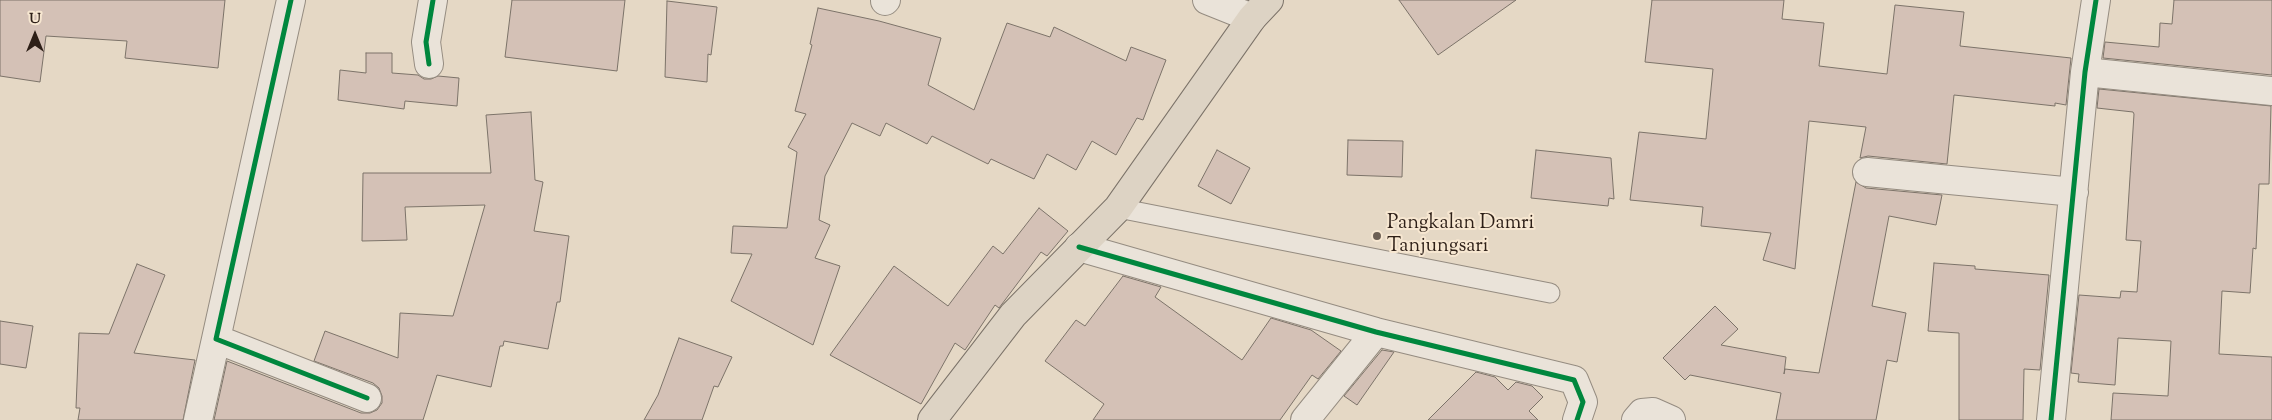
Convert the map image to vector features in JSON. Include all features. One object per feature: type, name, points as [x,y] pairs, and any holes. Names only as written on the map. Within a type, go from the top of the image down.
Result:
[{"type":"highway","points":[[932,420],[1013,314],[1118,208],[1261,9]]},
{"type":"street","points":[[198,420],[291,0]]},
{"type":"street","points":[[429,64],[426,42],[433,0]]},
{"type":"street","points":[[1207,0],[1261,9]]},
{"type":"street","points":[[2051,420],[2085,72],[2096,0]]},
{"type":"street","points":[[2085,72],[2272,91]]},
{"type":"street","points":[[1867,172],[2074,192]]},
{"type":"street","points":[[1079,247],[1376,332],[1574,380],[1583,402],[1577,420]]},
{"type":"street","points":[[1305,420],[1376,332]]},
{"type":"street","points":[[216,339],[367,398]]},
{"type":"street","points":[[1636,420],[1642,414],[1653,412],[1671,420]]},
{"type":"lane","points":[[1118,208],[1550,293]]},
{"type":"building","points":[[0,0],[225,0],[218,68],[125,58],[127,41],[46,36],[40,82],[0,76]]},
{"type":"building","points":[[512,0],[625,0],[617,71],[505,57]]},
{"type":"building","points":[[1399,0],[1516,0],[1438,55]]},
{"type":"building","points":[[1652,0],[1784,0],[1782,19],[1824,23],[1819,66],[1887,74],[1895,5],[1964,12],[1960,46],[2071,58],[2066,105],[2055,103],[2055,106],[1954,95],[1947,164],[1868,156],[1860,158],[1866,127],[1809,121],[1795,269],[1763,260],[1771,233],[1701,226],[1703,207],[1630,200],[1639,132],[1706,139],[1713,69],[1645,62]]},
{"type":"building","points":[[2174,0],[2272,0],[2272,75],[2103,58],[2105,42],[2159,47],[2160,23],[2172,24]]},
{"type":"building","points":[[667,1],[717,7],[711,55],[708,54],[707,82],[665,77]]},
{"type":"building","points":[[818,8],[879,21],[941,38],[928,85],[974,110],[1007,23],[1050,37],[1054,27],[1126,61],[1131,47],[1166,60],[1143,120],[1137,118],[1116,155],[1092,141],[1076,170],[1047,154],[1034,179],[991,159],[988,164],[932,136],[927,144],[886,123],[880,136],[852,123],[825,176],[819,220],[830,225],[815,258],[840,266],[813,345],[731,301],[752,254],[731,253],[733,226],[787,228],[797,152],[788,147],[806,114],[795,111],[812,45],[810,44]]},
{"type":"building","points":[[366,53],[392,53],[392,73],[418,75],[424,79],[438,76],[459,78],[457,106],[405,101],[404,109],[338,100],[340,70],[366,73]]},
{"type":"building","points":[[2099,89],[2271,106],[2269,184],[2259,184],[2256,249],[2253,248],[2250,293],[2222,291],[2219,354],[2272,357],[2272,420],[2111,420],[2113,393],[2168,396],[2171,341],[2118,338],[2115,385],[2078,382],[2079,374],[2071,373],[2079,295],[2120,298],[2121,291],[2137,292],[2141,241],[2126,240],[2134,114],[2133,112],[2097,108]]},
{"type":"building","points":[[531,112],[535,180],[543,182],[534,231],[569,236],[560,302],[557,302],[548,349],[504,341],[503,346],[500,346],[491,387],[437,375],[423,420],[214,420],[227,361],[361,413],[370,413],[377,410],[382,403],[382,396],[379,388],[373,383],[314,361],[325,331],[398,358],[400,313],[453,316],[485,205],[405,207],[407,240],[362,241],[363,173],[491,173],[486,115]]},
{"type":"building","points":[[1348,140],[1403,141],[1402,177],[1347,175]]},
{"type":"building","points":[[1217,150],[1250,168],[1231,204],[1198,186]]},
{"type":"building","points":[[1536,150],[1611,158],[1614,199],[1609,198],[1608,206],[1531,198]]},
{"type":"building","points":[[1856,182],[1866,188],[1942,195],[1936,225],[1889,216],[1872,306],[1906,313],[1897,362],[1887,360],[1876,420],[1776,420],[1781,393],[1690,375],[1685,380],[1663,358],[1715,306],[1738,329],[1721,345],[1786,357],[1784,374],[1785,369],[1819,373]]},
{"type":"building","points":[[1039,208],[1068,231],[1047,256],[1041,252],[999,308],[995,305],[965,350],[955,343],[921,404],[830,355],[894,266],[948,306],[993,246],[1003,254]]},
{"type":"building","points":[[1934,263],[1975,266],[1975,269],[2049,275],[2040,370],[2024,369],[2023,420],[1959,420],[1959,333],[1928,331]]},
{"type":"building","points":[[137,264],[165,275],[134,353],[195,360],[183,420],[78,420],[80,408],[76,408],[79,333],[109,334]]},
{"type":"building","points":[[1123,276],[1161,287],[1155,297],[1242,360],[1271,318],[1311,330],[1341,351],[1318,379],[1312,375],[1280,420],[1093,420],[1104,404],[1045,361],[1076,320],[1085,326]]},
{"type":"building","points":[[0,321],[33,326],[26,368],[0,364]]},
{"type":"building","points":[[679,338],[732,357],[718,387],[714,386],[702,420],[644,420],[658,395]]},
{"type":"building","points":[[1382,350],[1394,352],[1357,405],[1344,396]]},
{"type":"building","points":[[1476,372],[1495,377],[1508,390],[1516,382],[1532,386],[1543,397],[1529,411],[1538,420],[1428,420]]},
{"type":"cycle path","points":[[291,0],[216,339],[367,398]]},
{"type":"cycle path","points":[[429,64],[426,42],[433,0]]},
{"type":"cycle path","points":[[2051,420],[2085,72],[2096,0]]},
{"type":"cycle path","points":[[1079,247],[1376,332],[1574,380],[1583,402],[1577,420]]},
{"type":"place","name":"Pangkalan Damri Tanjungsari","points":[[1377,236]]}]
